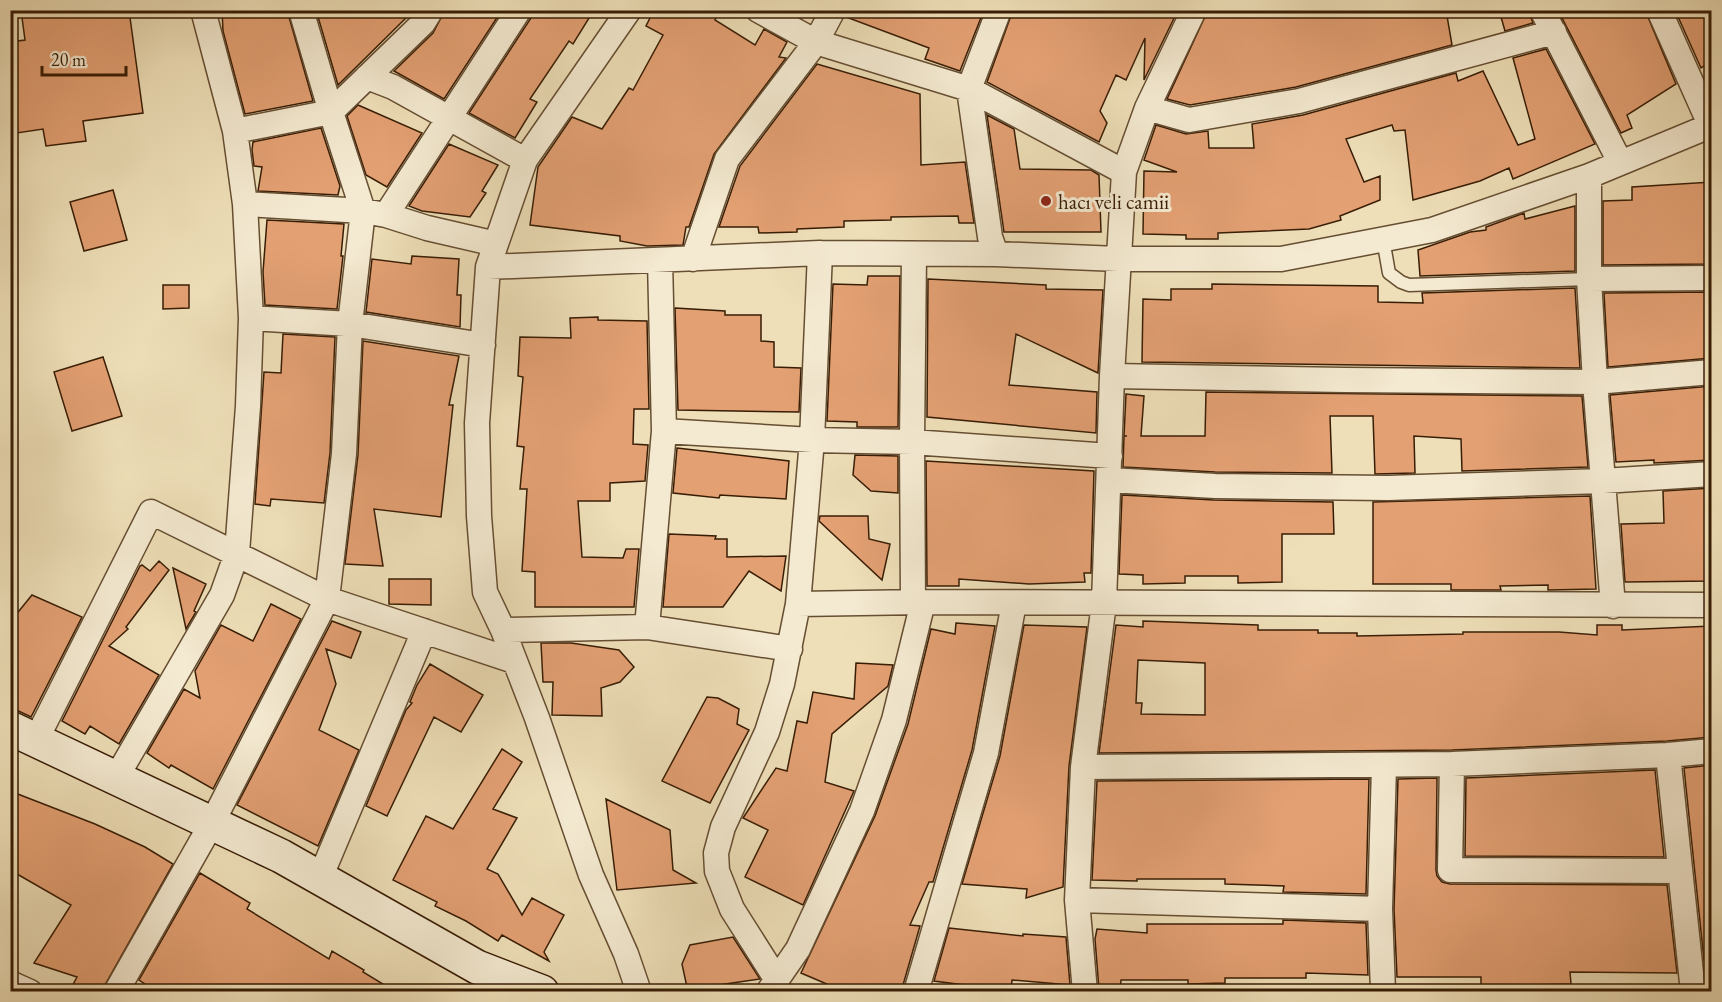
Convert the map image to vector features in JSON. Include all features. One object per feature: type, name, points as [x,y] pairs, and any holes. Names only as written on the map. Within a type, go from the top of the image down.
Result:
[{"type":"main road","points":[[23,734],[281,856],[477,967],[542,992]]},
{"type":"main road","points":[[477,967],[504,992]]},
{"type":"street","points":[[116,778],[222,595],[237,553],[248,406],[251,318],[245,204],[235,131],[203,10]]},
{"type":"street","points":[[301,10],[331,112],[375,213]]},
{"type":"street","points":[[235,131],[331,112],[423,23],[431,10]]},
{"type":"street","points":[[116,992],[212,823],[327,599],[344,454],[350,324],[375,213],[449,118],[519,10]]},
{"type":"street","points":[[629,10],[525,160],[488,267],[477,423],[478,516],[485,592],[503,630],[537,718],[591,875],[626,954],[639,992]]},
{"type":"street","points":[[758,10],[816,42],[969,89],[1124,172]]},
{"type":"street","points":[[693,259],[727,159],[816,42],[833,10]]},
{"type":"street","points":[[996,254],[990,237],[969,89],[999,10]]},
{"type":"street","points":[[1086,992],[1077,900],[1083,767],[1104,603],[1112,376],[1124,172],[1147,108],[1194,10]]},
{"type":"street","points":[[1542,10],[1620,162]]},
{"type":"street","points":[[488,267],[820,253],[996,254],[1118,259],[1281,259],[1432,230],[1589,176],[1711,126],[1659,10]]},
{"type":"street","points":[[1147,108],[1189,120],[1299,101],[1554,32]]},
{"type":"street","points":[[367,77],[393,87],[525,160]]},
{"type":"street","points":[[1589,176],[1589,279],[1613,606]]},
{"type":"street","points":[[245,204],[375,213],[496,244]]},
{"type":"street","points":[[820,253],[812,440],[798,604],[782,684],[767,732],[723,827],[716,853],[717,871],[732,909],[773,986],[798,949],[862,811],[894,720],[918,602],[912,442],[914,254]]},
{"type":"street","points":[[647,627],[664,432],[660,260]]},
{"type":"street","points":[[1589,279],[1712,278]]},
{"type":"street","points":[[251,318],[350,324],[483,345]]},
{"type":"street","points":[[1112,376],[1595,382],[1712,372]]},
{"type":"street","points":[[664,432],[812,440],[912,442],[1110,456]]},
{"type":"street","points":[[1109,480],[1215,486],[1388,488],[1603,481],[1712,474]]},
{"type":"street","points":[[23,734],[151,512],[327,599],[514,661]]},
{"type":"street","points":[[798,604],[918,602],[1712,605]]},
{"type":"street","points":[[916,992],[986,753],[1014,603]]},
{"type":"street","points":[[503,630],[647,627],[790,649]]},
{"type":"street","points":[[320,878],[424,631]]},
{"type":"street","points":[[1083,767],[1384,766],[1668,755],[1712,751]]},
{"type":"street","points":[[1668,755],[1693,992]]},
{"type":"street","points":[[1452,764],[1450,870],[1679,871]]},
{"type":"street","points":[[1383,992],[1380,909],[1384,766]]},
{"type":"street","points":[[1077,900],[1380,909]]},
{"type":"street","points":[[10,982],[30,992]]},
{"type":"lane","points":[[1383,239],[1389,273],[1409,285],[1589,279]]},
{"type":"building","points":[[21,10],[129,10],[143,113],[83,121],[86,141],[46,146],[43,129],[10,134],[10,42],[25,40]]},
{"type":"building","points":[[222,10],[287,10],[313,101],[245,114],[223,31]]},
{"type":"building","points":[[316,10],[414,10],[338,85]]},
{"type":"building","points":[[445,10],[502,10],[444,99],[394,71],[433,33]]},
{"type":"building","points":[[533,10],[594,10],[573,44],[569,41],[530,99],[537,102],[515,138],[469,113],[531,18]]},
{"type":"building","points":[[654,10],[720,10],[715,20],[755,45],[764,29],[787,42],[779,57],[786,58],[714,154],[689,227],[686,227],[683,245],[647,246],[620,241],[620,236],[530,225],[538,167],[572,117],[602,129],[629,88],[633,90],[663,35],[646,26]]},
{"type":"building","points":[[847,10],[984,10],[960,71],[925,59],[929,48],[846,17]]},
{"type":"building","points":[[1013,10],[1178,10],[1144,80],[1145,38],[1126,80],[1116,75],[1100,111],[1107,123],[1099,142],[987,82]]},
{"type":"building","points":[[1208,10],[1446,10],[1452,45],[1296,87],[1190,105],[1167,99]]},
{"type":"building","points":[[1499,10],[1528,10],[1533,23],[1505,31]]},
{"type":"building","points":[[1558,10],[1645,10],[1676,84],[1627,115],[1632,128],[1621,133]]},
{"type":"building","points":[[1675,10],[1712,10],[1712,61],[1701,68]]},
{"type":"building","points":[[1546,49],[1595,144],[1513,179],[1509,168],[1480,181],[1413,200],[1405,130],[1394,131],[1392,125],[1346,139],[1364,182],[1380,176],[1380,200],[1340,216],[1341,220],[1309,229],[1218,233],[1218,239],[1186,239],[1186,235],[1143,234],[1144,171],[1177,172],[1144,160],[1156,125],[1186,134],[1208,131],[1209,148],[1254,148],[1252,124],[1303,115],[1456,73],[1458,81],[1483,71],[1518,145],[1535,139],[1513,58]]},
{"type":"building","points":[[817,64],[920,94],[921,165],[965,162],[974,223],[959,223],[958,216],[891,217],[891,220],[844,221],[844,227],[797,229],[797,232],[759,233],[758,227],[719,227],[740,166]]},
{"type":"building","points":[[358,105],[422,133],[387,187],[366,175],[347,116]]},
{"type":"building","name":"hacı veli camii","points":[[987,115],[1014,129],[1020,169],[1091,170],[1099,175],[1101,232],[1004,232]]},
{"type":"building","points":[[321,128],[340,186],[338,195],[258,191],[262,167],[254,166],[253,142]]},
{"type":"building","points":[[449,144],[498,165],[482,191],[486,193],[470,217],[422,211],[409,206]]},
{"type":"building","points":[[1712,182],[1712,264],[1603,265],[1603,201],[1632,200],[1632,187]]},
{"type":"building","points":[[113,190],[127,240],[84,251],[70,202]]},
{"type":"building","points":[[1575,206],[1575,271],[1420,276],[1418,250],[1470,232],[1486,230],[1486,227],[1524,213],[1525,219]]},
{"type":"building","points":[[267,220],[344,224],[337,309],[265,305],[263,272]]},
{"type":"building","points":[[412,256],[459,259],[457,295],[461,295],[460,327],[366,312],[372,259],[411,264]]},
{"type":"building","points":[[868,276],[900,276],[898,427],[857,427],[857,422],[827,421],[833,284],[867,285]]},
{"type":"building","points":[[928,279],[1046,285],[1046,289],[1103,290],[1098,373],[1016,334],[1009,385],[1097,392],[1096,433],[927,417]]},
{"type":"building","points":[[1212,284],[1378,286],[1378,302],[1423,303],[1422,293],[1575,288],[1580,368],[1142,362],[1143,299],[1171,300],[1171,289],[1212,289]]},
{"type":"building","points":[[163,285],[189,285],[189,308],[163,309]]},
{"type":"building","points":[[1712,292],[1712,358],[1608,367],[1604,293]]},
{"type":"building","points":[[675,308],[725,311],[725,315],[761,315],[761,341],[774,342],[774,367],[801,368],[799,412],[678,410]]},
{"type":"building","points":[[598,317],[598,320],[647,321],[649,409],[634,409],[633,444],[648,445],[645,481],[610,483],[610,501],[578,501],[582,557],[623,558],[626,549],[639,549],[634,607],[535,607],[535,572],[522,571],[527,489],[520,489],[524,447],[517,446],[523,377],[518,376],[520,337],[571,338],[570,318]]},
{"type":"building","points":[[283,334],[335,337],[330,453],[324,503],[271,499],[270,506],[255,504],[264,372],[281,373]]},
{"type":"building","points":[[363,341],[459,356],[449,405],[453,405],[441,517],[374,509],[383,566],[345,564],[358,455]]},
{"type":"building","points":[[103,357],[122,416],[72,431],[54,372]]},
{"type":"building","points":[[1712,386],[1712,460],[1616,462],[1610,395]]},
{"type":"building","points":[[1206,392],[1582,396],[1588,467],[1462,471],[1461,439],[1414,436],[1415,473],[1375,474],[1373,416],[1330,416],[1332,473],[1215,472],[1123,467],[1126,394],[1144,396],[1141,436],[1205,436]]},
{"type":"building","points":[[677,448],[789,461],[786,499],[720,495],[719,498],[673,493]]},
{"type":"building","points":[[855,455],[898,456],[898,493],[871,491],[853,475]]},
{"type":"building","points":[[926,461],[1094,471],[1091,573],[1084,573],[1085,582],[1029,584],[959,579],[959,586],[927,586]]},
{"type":"building","points":[[1712,488],[1712,581],[1625,582],[1621,524],[1664,523],[1663,491]]},
{"type":"building","points":[[1122,495],[1214,500],[1333,502],[1334,534],[1282,534],[1282,582],[1238,583],[1238,576],[1185,576],[1185,583],[1143,584],[1143,575],[1119,574]]},
{"type":"building","points":[[1590,496],[1596,589],[1548,590],[1548,585],[1500,586],[1501,590],[1451,590],[1451,584],[1373,584],[1373,502]]},
{"type":"building","points":[[820,516],[868,516],[869,539],[890,544],[882,580],[819,521]]},
{"type":"building","points":[[669,534],[716,536],[715,539],[727,539],[727,557],[786,556],[781,591],[749,571],[723,607],[663,607]]},
{"type":"building","points":[[159,561],[169,570],[126,627],[128,629],[109,646],[159,675],[119,744],[90,726],[85,734],[62,721],[140,566],[150,571]]},
{"type":"building","points":[[173,568],[206,584],[194,611],[196,612],[186,629]]},
{"type":"building","points":[[389,579],[431,579],[431,605],[389,604]]},
{"type":"building","points":[[32,595],[82,617],[31,717],[10,707],[10,622]]},
{"type":"building","points":[[271,604],[301,619],[213,789],[171,765],[169,768],[147,753],[184,689],[200,698],[195,671],[221,625],[253,641]]},
{"type":"building","points":[[332,621],[361,632],[351,658],[326,649],[336,684],[319,730],[359,750],[318,846],[237,805]]},
{"type":"building","points":[[1143,621],[1258,625],[1258,630],[1318,630],[1318,633],[1357,633],[1357,636],[1463,634],[1463,632],[1559,632],[1597,635],[1597,625],[1622,625],[1622,630],[1712,626],[1712,737],[1452,750],[1099,753],[1116,625],[1143,627]],"holes":[[[1138,660],[1205,663],[1205,715],[1141,714],[1142,703],[1136,703]]]},
{"type":"building","points":[[956,623],[995,626],[972,750],[933,882],[929,882],[910,925],[920,926],[903,985],[829,985],[801,973],[875,816],[908,724],[931,629],[955,634]]},
{"type":"building","points":[[1024,625],[1087,627],[1069,766],[1063,887],[1026,898],[1027,889],[962,884],[1000,756]]},
{"type":"building","points":[[541,643],[571,643],[619,650],[634,667],[620,682],[601,688],[602,716],[552,715],[553,682],[543,682]]},
{"type":"building","points":[[856,663],[893,665],[888,686],[832,734],[825,782],[854,791],[803,905],[745,877],[768,830],[743,818],[776,768],[787,771],[797,721],[807,723],[813,692],[854,699]]},
{"type":"building","points":[[430,664],[483,695],[461,732],[434,717],[387,816],[366,806],[406,710],[412,703],[410,702],[417,685]]},
{"type":"building","points":[[707,697],[718,698],[739,709],[737,724],[749,730],[710,803],[662,781]]},
{"type":"building","points":[[502,749],[522,762],[493,809],[517,818],[487,869],[498,874],[522,915],[532,898],[564,915],[544,952],[549,961],[502,935],[498,941],[466,921],[435,906],[437,902],[393,880],[426,816],[453,829]]},
{"type":"building","points":[[1712,765],[1712,960],[1704,960],[1684,768]]},
{"type":"building","points":[[1655,770],[1664,857],[1465,856],[1466,778]]},
{"type":"building","points":[[1437,778],[1436,870],[1442,882],[1450,884],[1667,885],[1677,973],[1570,972],[1571,984],[1527,985],[1527,991],[1481,991],[1481,977],[1397,977],[1394,909],[1398,779]]},
{"type":"building","points":[[1369,779],[1366,894],[1283,892],[1284,886],[1225,884],[1225,879],[1092,880],[1097,781]]},
{"type":"building","points":[[10,791],[95,824],[145,847],[173,864],[101,992],[69,992],[77,977],[34,963],[71,905],[10,870]]},
{"type":"building","points":[[606,799],[670,830],[673,870],[696,883],[617,890]]},
{"type":"building","points":[[200,873],[250,903],[247,909],[329,959],[332,951],[396,992],[157,992],[139,980]]},
{"type":"building","points":[[1283,920],[1366,923],[1368,975],[1306,973],[1306,978],[1225,978],[1225,983],[1188,984],[1188,980],[1121,980],[1120,992],[1101,992],[1099,989],[1095,939],[1097,929],[1147,933],[1147,924],[1283,924]]},
{"type":"building","points":[[949,928],[1023,936],[1023,934],[1066,937],[1070,985],[1012,980],[1011,991],[934,981]]},
{"type":"building","points":[[733,937],[760,979],[719,985],[719,992],[688,992],[682,964],[690,945]]},
{"type":"place","name":"hacı veli camii","points":[[1046,201]]}]
